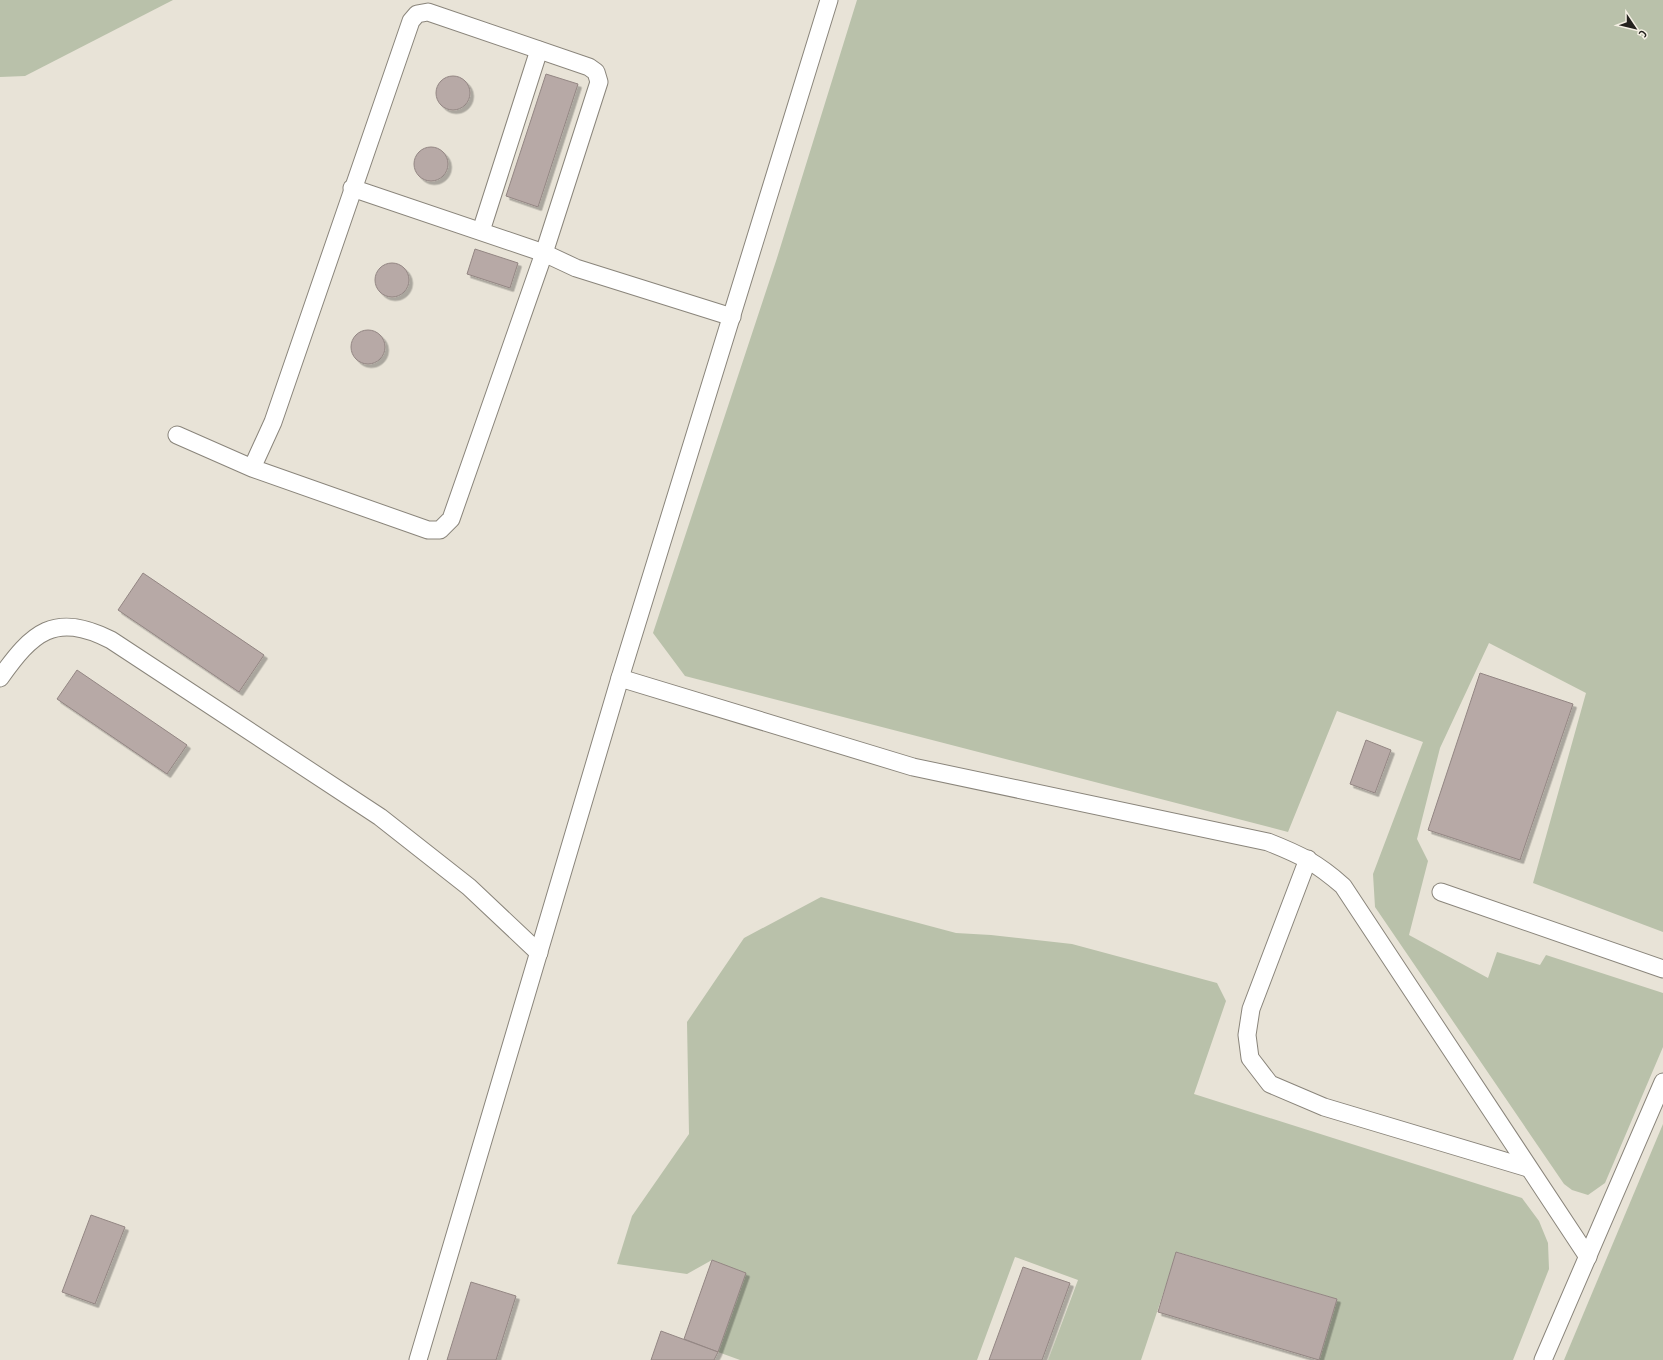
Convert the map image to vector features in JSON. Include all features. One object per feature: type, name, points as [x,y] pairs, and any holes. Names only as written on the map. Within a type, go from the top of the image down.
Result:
[{"type":"lane","points":[[418,1360],[620,678],[829,0]]},
{"type":"lane","points":[[177,435],[252,468],[428,530],[440,530],[451,519],[544,253],[599,82],[596,72],[589,67],[428,12],[418,14],[411,21],[352,188],[273,422],[252,468]]},
{"type":"lane","points":[[482,231],[540,50]]},
{"type":"lane","points":[[352,188],[544,253],[576,268],[732,317]]},
{"type":"lane","points":[[0,678],[22,648],[34,637],[47,630],[79,628],[94,631],[111,640],[380,817],[469,887],[538,953]]},
{"type":"lane","points":[[620,678],[913,767],[1268,842],[1297,853],[1322,867],[1343,886],[1588,1258]]},
{"type":"lane","points":[[1308,859],[1251,1009],[1246,1035],[1250,1058],[1270,1084],[1324,1107],[1528,1168]]},
{"type":"lane","points":[[1441,892],[1663,969]]},
{"type":"lane","points":[[1543,1360],[1663,1082]]},
{"type":"green space","points":[[0,0],[173,0],[25,76],[0,77]]},
{"type":"green space","points":[[857,0],[1663,0],[1663,932],[1533,883],[1586,693],[1489,643],[1440,748],[1417,839],[1428,861],[1409,935],[1488,978],[1497,952],[1540,965],[1546,955],[1663,993],[1663,1047],[1605,1183],[1588,1195],[1572,1190],[1564,1184],[1375,907],[1373,874],[1423,742],[1337,711],[1288,832],[685,676],[653,633],[777,258]]},
{"type":"green space","points":[[821,897],[956,933],[991,935],[1072,944],[1217,983],[1226,1001],[1194,1094],[1522,1198],[1539,1221],[1548,1243],[1549,1269],[1513,1360],[1319,1360],[1337,1299],[1177,1252],[1141,1360],[1048,1360],[1078,1280],[1015,1257],[977,1360],[740,1360],[718,1352],[745,1273],[712,1260],[687,1274],[617,1264],[632,1216],[689,1134],[687,1022],[744,938]]},
{"type":"green space","points":[[1663,1124],[1663,1360],[1564,1360]]},
{"type":"building","points":[[546,74],[578,84],[538,207],[506,196]]},
{"type":"building","points":[[456,76],[463,78],[468,83],[470,93],[468,103],[463,108],[450,110],[443,108],[438,103],[436,90],[438,83],[443,78]]},
{"type":"building","points":[[428,147],[434,147],[438,148],[445,154],[448,164],[447,171],[441,178],[434,181],[428,181],[424,180],[417,174],[414,167],[414,161],[415,157],[421,150]]},
{"type":"building","points":[[475,249],[518,263],[510,288],[467,274]]},
{"type":"building","points":[[389,263],[395,263],[399,264],[406,270],[409,280],[408,287],[402,294],[395,297],[389,297],[385,296],[378,290],[375,283],[375,277],[376,273],[382,266]]},
{"type":"building","points":[[365,330],[371,330],[375,331],[382,337],[385,347],[384,354],[378,361],[371,364],[365,364],[361,363],[354,357],[351,350],[351,344],[352,340],[358,333]]},
{"type":"building","points":[[143,573],[264,655],[239,692],[118,610]]},
{"type":"building","points":[[77,670],[187,745],[167,774],[57,699]]},
{"type":"building","points":[[1480,673],[1573,704],[1520,860],[1428,830]]},
{"type":"building","points":[[1366,740],[1391,750],[1375,793],[1350,784]]},
{"type":"building","points":[[91,1215],[125,1227],[95,1304],[62,1292]]},
{"type":"building","points":[[1176,1252],[1337,1299],[1319,1360],[1158,1312]]},
{"type":"building","points":[[712,1260],[746,1273],[718,1352],[684,1339]]},
{"type":"building","points":[[1023,1267],[1070,1283],[1042,1360],[989,1360]]},
{"type":"building","points":[[471,1282],[516,1296],[496,1360],[447,1360]]},
{"type":"building","points":[[661,1331],[718,1352],[714,1360],[651,1360]]}]
